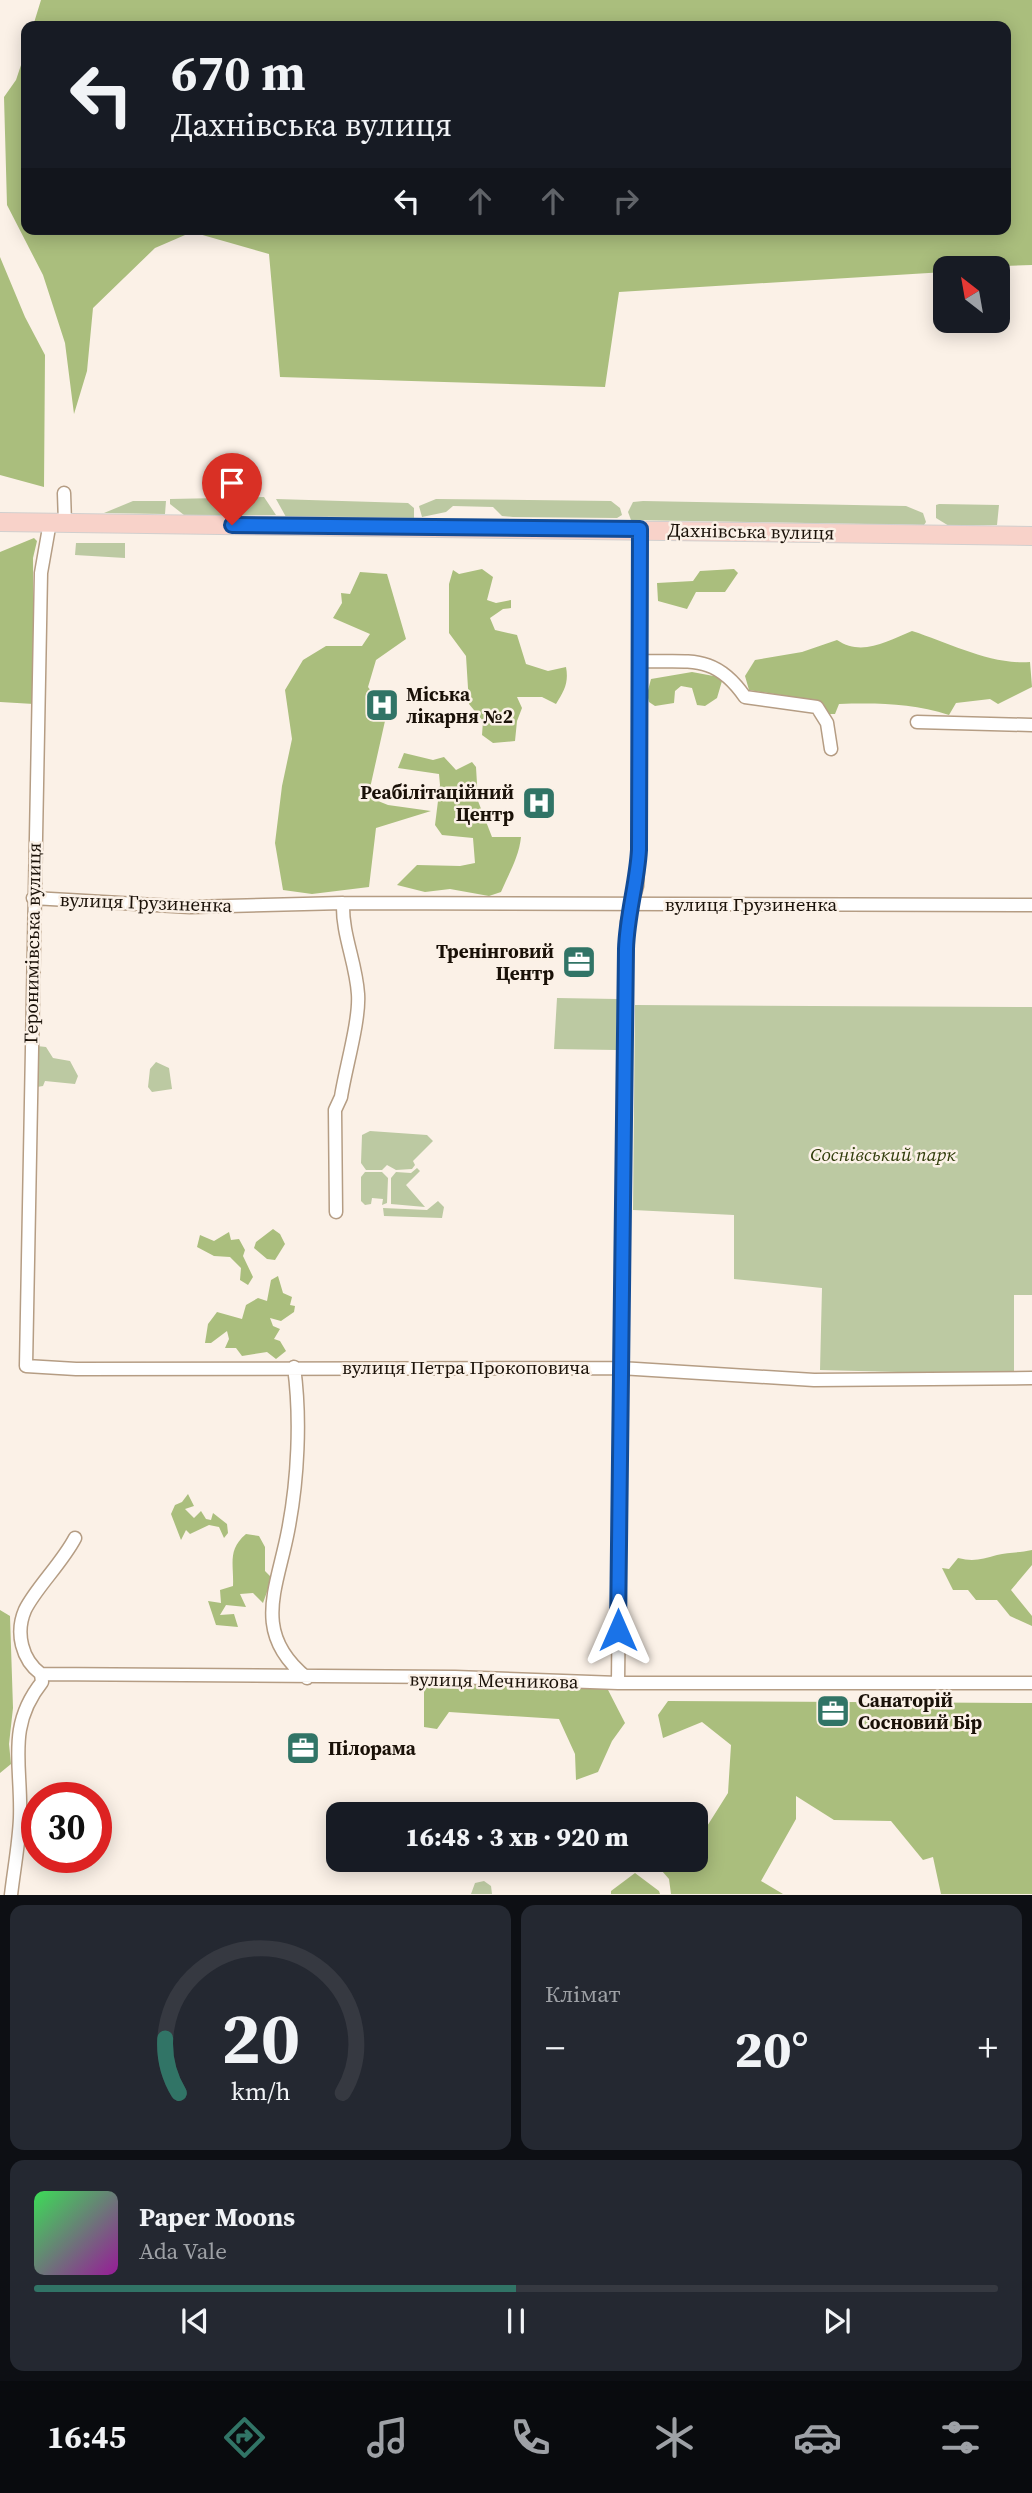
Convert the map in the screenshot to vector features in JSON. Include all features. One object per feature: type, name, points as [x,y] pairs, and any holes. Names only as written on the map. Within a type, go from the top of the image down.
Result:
[{"type":"main road","name":"Дахнівська вулиця","points":[[0,522],[1032,536]]},
{"type":"street","name":"Геронимівська вулиця","points":[[26,1366],[41,573],[64,493]]},
{"type":"street","points":[[618,1683],[626,949],[631,903],[637,886],[639,850],[640,529]]},
{"type":"street","points":[[639,662],[705,663],[721,669],[745,697],[817,707],[827,723],[831,749]]},
{"type":"street","points":[[917,722],[1032,725]]},
{"type":"street","name":"вулиця Грузиненка","points":[[33,898],[190,908],[343,903],[1032,905]]},
{"type":"street","points":[[337,1212],[335,1110],[341,1097],[359,997],[354,965],[343,928],[343,903]]},
{"type":"street","name":"вулиця Петра Прокоповича","points":[[26,1366],[620,1367],[814,1380],[1032,1378]]},
{"type":"street","points":[[294,1367],[299,1413],[288,1532],[276,1572],[273,1617],[280,1646],[294,1668],[307,1678]]},
{"type":"street","points":[[11,1895],[20,1819],[19,1731],[22,1712],[42,1682],[41,1674],[25,1658],[21,1646],[25,1611],[64,1559],[75,1538]]},
{"type":"street","name":"вулиця Мечникова","points":[[41,1674],[455,1677],[618,1683],[1032,1684]]},
{"type":"green space","points":[[41,0],[1032,0],[1032,265],[1010,266],[1010,256],[933,256],[933,273],[619,292],[605,387],[280,377],[269,254],[202,235],[1011,235],[1011,21],[35,21]]},
{"type":"green space","points":[[21,65],[21,232],[7,205],[4,97],[16,80]]},
{"type":"green space","points":[[22,235],[185,235],[155,248],[93,308],[87,371],[74,414],[65,343],[43,275]]},
{"type":"green space","points":[[0,257],[25,317],[45,355],[44,487],[0,475]]},
{"type":"green space","points":[[264,497],[276,515],[184,515],[170,504],[170,499]]},
{"type":"green space","points":[[276,499],[408,503],[414,508],[414,518],[286,517]]},
{"type":"green space","points":[[436,499],[611,501],[620,508],[622,515],[617,518],[513,517],[502,516],[493,507],[453,506],[446,512],[422,517],[419,506]]},
{"type":"green space","points":[[133,501],[166,501],[165,514],[104,513]]},
{"type":"green space","points":[[633,502],[906,506],[923,513],[926,522],[924,525],[631,520],[628,512]]},
{"type":"green space","points":[[936,505],[999,505],[997,525],[949,526],[936,518]]},
{"type":"green space","points":[[34,538],[37,541],[33,558],[34,704],[0,702],[0,552]]},
{"type":"green space","points":[[76,543],[125,543],[125,558],[75,555]]},
{"type":"green space","points":[[482,569],[493,577],[487,600],[496,603],[511,600],[511,608],[503,609],[490,618],[495,630],[517,635],[526,664],[548,671],[566,667],[565,687],[556,704],[542,697],[517,697],[522,708],[517,721],[515,741],[493,743],[482,735],[483,721],[469,704],[466,656],[449,633],[449,584],[453,570],[459,574]]},
{"type":"green space","points":[[734,569],[738,573],[725,592],[696,592],[687,609],[658,601],[657,583],[693,581],[700,571]]},
{"type":"green space","points":[[360,572],[387,574],[406,639],[376,660],[368,687],[387,712],[368,797],[388,805],[431,811],[376,828],[369,887],[312,894],[283,890],[275,843],[282,786],[292,739],[285,690],[303,660],[326,646],[362,646],[370,634],[333,618],[342,603],[341,593],[350,594]]},
{"type":"green space","points":[[912,631],[985,657],[1030,662],[1032,687],[998,704],[990,699],[956,703],[949,715],[908,706],[867,704],[839,704],[835,714],[829,714],[818,701],[749,690],[745,676],[755,660],[802,652],[837,640],[856,647],[874,646]]},
{"type":"green space","points":[[692,672],[719,677],[722,681],[717,698],[705,706],[697,705],[692,688],[681,686],[675,691],[674,703],[655,706],[649,702],[647,694],[651,679]]},
{"type":"green space","points":[[404,753],[433,760],[444,757],[456,770],[472,762],[476,767],[478,801],[492,837],[521,837],[516,858],[501,892],[489,896],[450,889],[425,892],[397,885],[417,865],[460,866],[475,863],[473,838],[442,835],[435,825],[439,774],[398,768]]},
{"type":"green space","points":[[557,998],[617,999],[616,1050],[554,1049]]},
{"type":"green space","name":"Соснівський парк","points":[[635,1005],[1032,1007],[1032,1295],[1014,1295],[1014,1375],[820,1370],[822,1288],[734,1279],[734,1215],[633,1210]]},
{"type":"green space","points":[[37,1046],[46,1047],[53,1058],[70,1061],[78,1076],[75,1084],[45,1081],[43,1086],[37,1087]]},
{"type":"green space","points":[[156,1062],[169,1068],[172,1089],[152,1092],[148,1087],[150,1069]]},
{"type":"green space","points":[[370,1131],[427,1135],[433,1141],[413,1161],[415,1165],[412,1169],[396,1170],[387,1165],[382,1170],[366,1170],[361,1163],[362,1135]]},
{"type":"green space","points":[[417,1168],[420,1171],[406,1185],[425,1207],[391,1204],[391,1178],[396,1172],[411,1173]]},
{"type":"green space","points":[[365,1172],[382,1172],[388,1178],[387,1203],[382,1205],[383,1199],[372,1198],[371,1204],[365,1205],[361,1201],[361,1177]]},
{"type":"green space","points":[[438,1201],[444,1207],[442,1218],[384,1216],[383,1208],[427,1210]]},
{"type":"green space","points":[[273,1229],[280,1234],[285,1244],[275,1260],[267,1259],[254,1248],[256,1242]]},
{"type":"green space","points":[[229,1232],[231,1240],[239,1239],[245,1250],[243,1256],[253,1277],[248,1285],[240,1280],[241,1268],[230,1257],[214,1256],[197,1247],[200,1235],[214,1241]]},
{"type":"green space","points":[[278,1276],[283,1293],[292,1297],[290,1305],[295,1306],[294,1312],[281,1321],[270,1318],[273,1326],[280,1329],[274,1339],[280,1341],[286,1351],[276,1359],[267,1352],[242,1356],[236,1348],[225,1348],[229,1339],[227,1331],[211,1343],[205,1343],[208,1324],[217,1312],[242,1319],[246,1305],[258,1298],[267,1301],[271,1280]]},
{"type":"green space","points":[[188,1494],[194,1506],[185,1509],[194,1518],[201,1511],[206,1519],[211,1520],[213,1513],[227,1524],[228,1533],[224,1538],[219,1527],[209,1525],[190,1534],[186,1530],[181,1540],[171,1514],[175,1505],[182,1502]]},
{"type":"green space","points":[[246,1534],[259,1536],[265,1547],[265,1571],[272,1578],[263,1603],[253,1593],[240,1594],[246,1607],[226,1605],[220,1615],[234,1614],[238,1627],[216,1625],[208,1601],[221,1603],[220,1590],[233,1586],[234,1552]]},
{"type":"green space","points":[[1032,1550],[1032,1565],[1011,1590],[1032,1616],[1032,1626],[1010,1616],[997,1600],[976,1600],[968,1590],[953,1590],[942,1568],[949,1569],[958,1558],[978,1560]]},
{"type":"green space","points":[[0,1610],[10,1616],[13,1708],[9,1744],[11,1764],[0,1773]]},
{"type":"green space","points":[[424,1682],[606,1686],[625,1723],[612,1741],[598,1772],[576,1780],[575,1754],[559,1719],[449,1712],[437,1729],[424,1727]]},
{"type":"green space","points":[[668,1701],[1032,1703],[1032,1894],[941,1894],[933,1857],[923,1860],[891,1821],[834,1820],[796,1796],[796,1819],[761,1881],[783,1894],[671,1894],[669,1879],[663,1872],[708,1872],[708,1825],[728,1793],[731,1745],[702,1722],[663,1738],[658,1715]]},
{"type":"green space","points":[[635,1873],[660,1894],[611,1894],[611,1891]]},
{"type":"green space","points":[[484,1881],[491,1886],[492,1894],[471,1894],[475,1883]]},
{"type":"place","name":"Міська лікарня №2","points":[[382,705]]},
{"type":"place","name":"Реабілітаційний Центр","points":[[539,803]]},
{"type":"place","name":"Тренінговий Центр","points":[[579,962]]},
{"type":"place","name":"Санаторій Сосновий Бір","points":[[833,1711]]},
{"type":"place","name":"Пілорама","points":[[303,1748]]},
{"type":"route","points":[[232,525],[640,529],[639,850],[637,886],[627,922],[626,949],[618,1630]]}]
